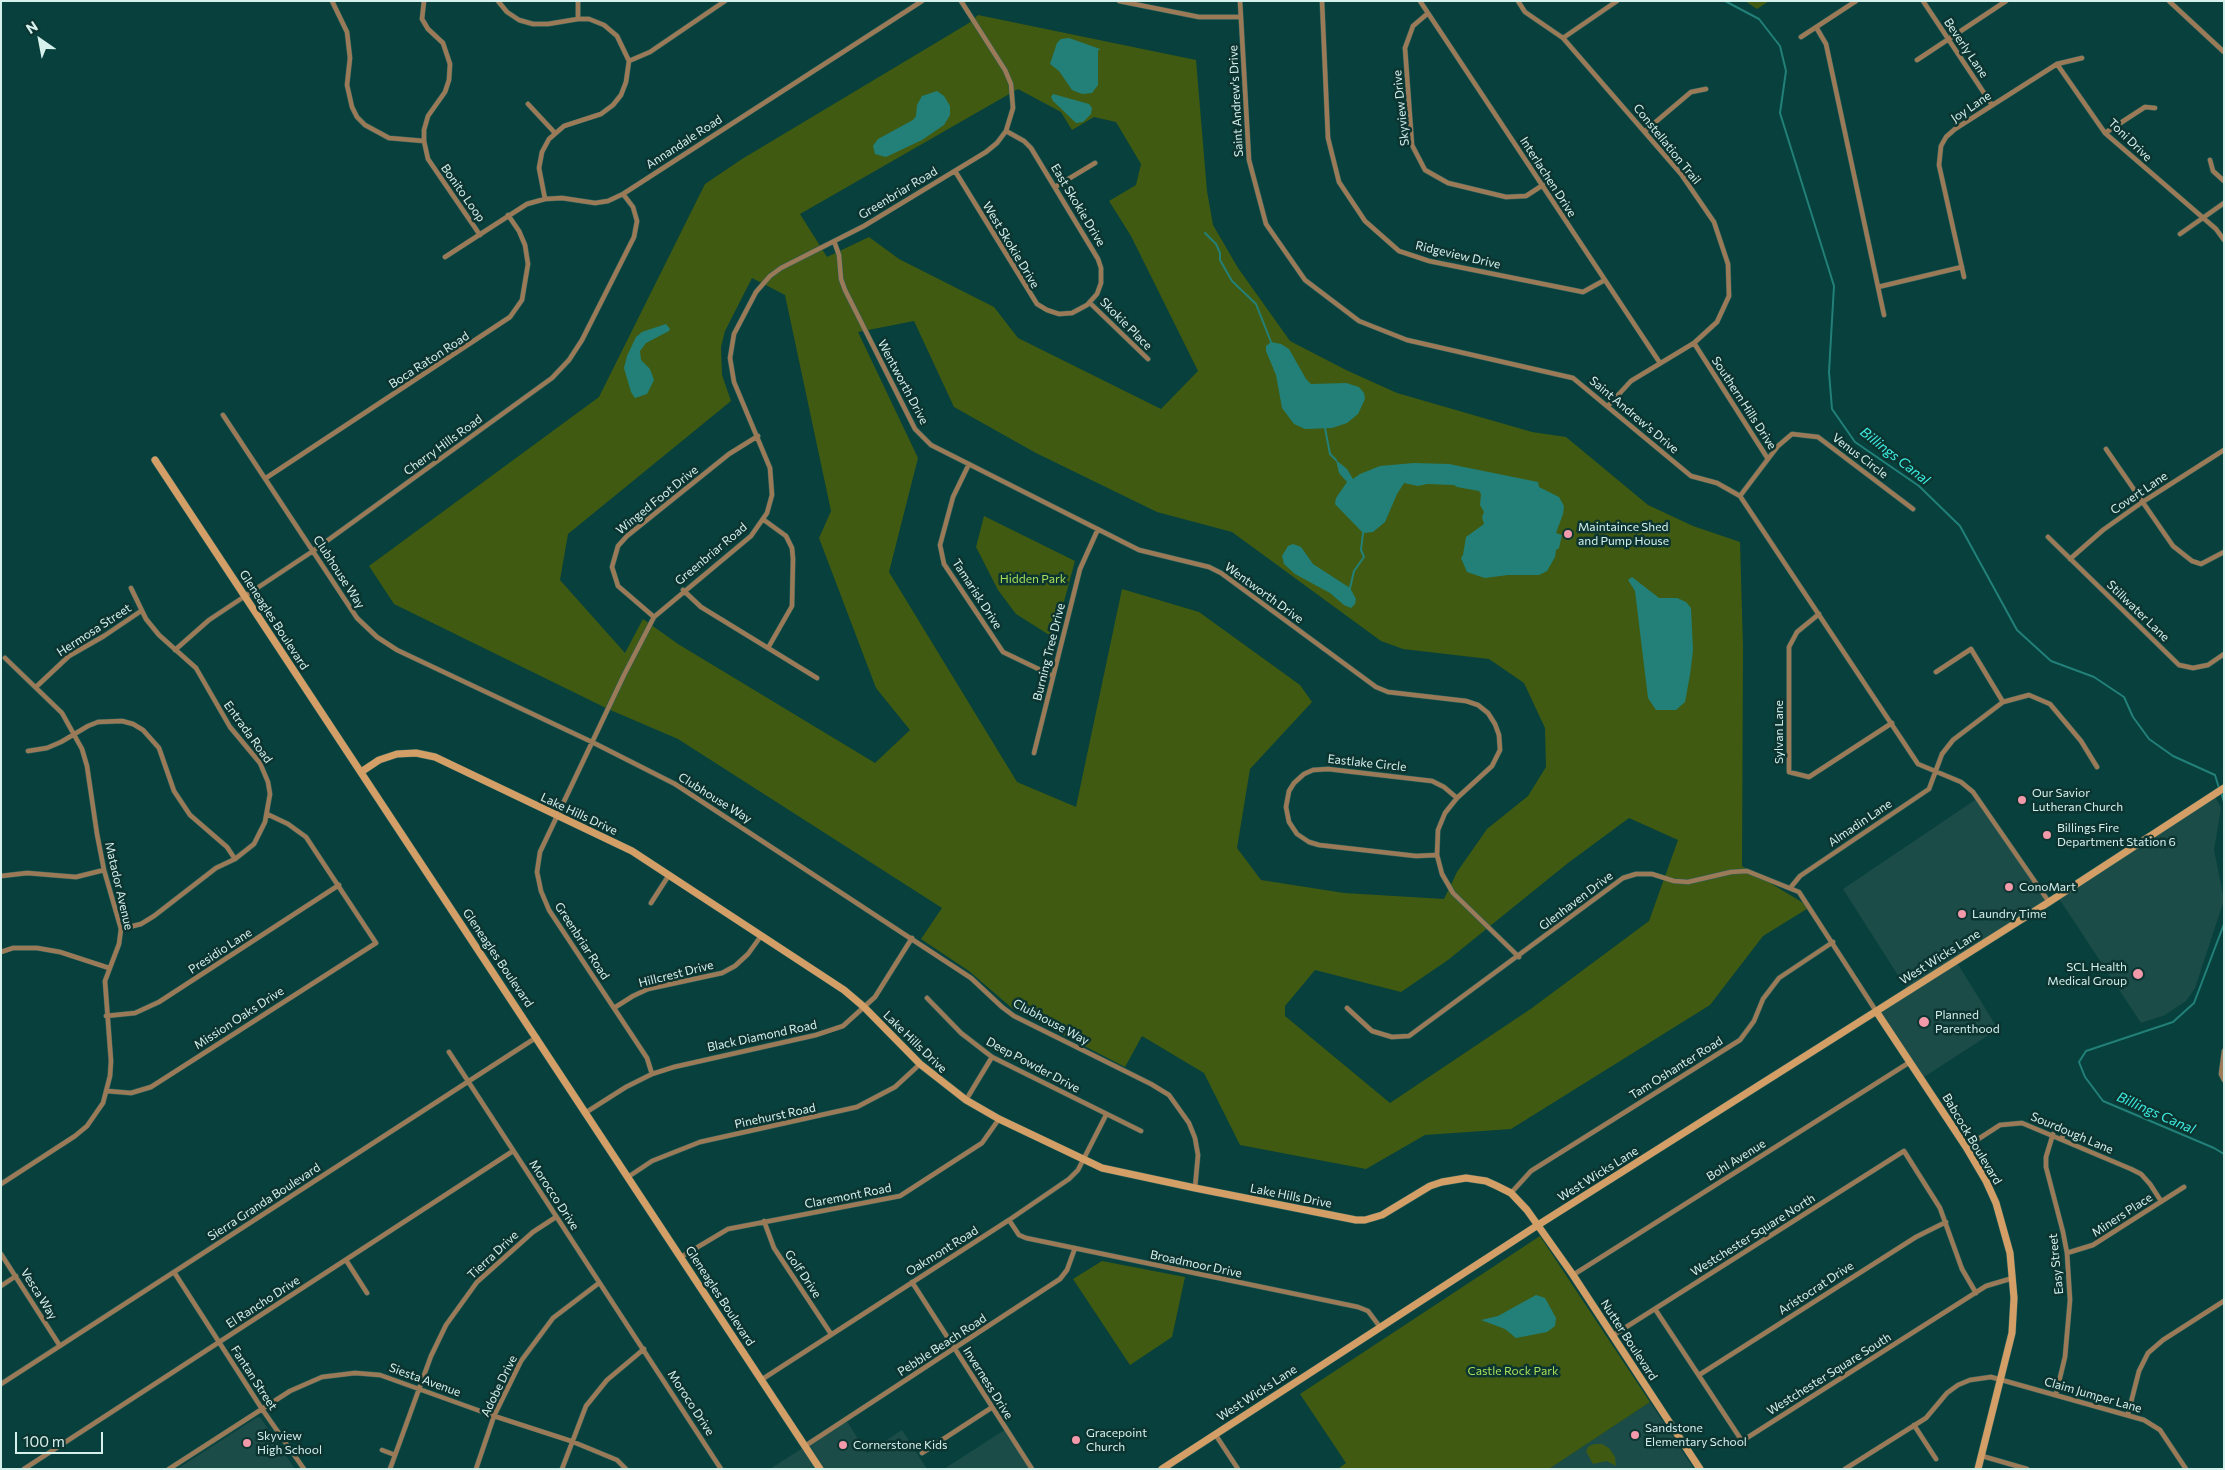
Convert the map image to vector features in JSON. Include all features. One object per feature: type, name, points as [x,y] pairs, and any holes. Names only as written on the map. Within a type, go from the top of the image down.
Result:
[{"type":"street","points":[[332,1],[347,32],[350,58],[348,91],[352,107],[357,116],[365,125],[389,138],[424,142]]},
{"type":"street","name":"Bonito Loop","points":[[424,1],[422,19],[428,29],[443,43],[450,64],[450,80],[445,92],[428,116],[424,130],[424,142],[428,159],[480,235]]},
{"type":"street","points":[[498,1],[507,12],[519,20],[533,24],[589,19],[604,25],[617,36],[629,61],[626,82],[613,105],[601,114],[564,126],[555,133],[542,152],[539,168],[545,198]]},
{"type":"street","points":[[578,1],[578,19]]},
{"type":"street","points":[[629,61],[650,52],[717,3],[724,1]]},
{"type":"street","name":"Annandale Road","points":[[445,257],[527,204],[545,198],[562,198],[595,203],[608,201],[624,194],[922,1]]},
{"type":"street","name":"Greenbriar Road","points":[[652,1074],[647,1058],[549,910],[541,891],[537,872],[540,852],[654,617],[683,590],[745,541],[764,520],[770,505],[772,477],[758,436],[732,375],[730,358],[734,334],[756,292],[770,276],[834,242],[992,148],[1006,131],[1013,108],[1010,84],[1005,70],[961,1]]},
{"type":"street","points":[[1119,1],[1198,17],[1240,17]]},
{"type":"street","name":"Saint Andrew's Drive","points":[[1240,1],[1249,160],[1266,224],[1305,280],[1359,322],[1407,340],[1573,378],[1690,476],[1717,484],[1740,496],[1918,764],[1961,782],[1973,792],[2049,902]]},
{"type":"street","name":"Ridgeview Drive","points":[[1322,1],[1328,138],[1339,182],[1365,221],[1399,251],[1429,261],[1583,292],[1604,281]]},
{"type":"street","name":"Interlachen Drive","points":[[1420,1],[1660,364]]},
{"type":"street","name":"Constellation Trail","points":[[1518,1],[1525,12],[1563,38],[1681,174],[1714,222],[1728,264],[1729,296],[1718,322],[1694,344],[1631,382],[1608,406]]},
{"type":"street","points":[[1563,38],[1616,1]]},
{"type":"street","points":[[1801,37],[1856,1]]},
{"type":"street","name":"Beverly Lane","points":[[1923,1],[1992,105]]},
{"type":"street","points":[[1917,60],[2006,1]]},
{"type":"street","points":[[2169,1],[2224,52]]},
{"type":"street","name":"Skyview Drive","points":[[1427,14],[1413,26],[1405,48],[1412,145],[1425,170],[1448,182],[1506,197],[1526,196],[1543,185]]},
{"type":"street","points":[[1816,27],[1826,44],[1884,315]]},
{"type":"street","name":"Joy Lane","points":[[1964,277],[1938,156],[1941,146],[1946,137],[2057,64],[2082,58]]},
{"type":"street","name":"Toni Drive","points":[[2057,64],[2106,133],[2202,219],[2216,229],[2224,240]]},
{"type":"street","points":[[1644,131],[1692,92],[1706,90]]},
{"type":"street","points":[[528,104],[555,133]]},
{"type":"street","points":[[2106,133],[2145,107],[2155,108]]},
{"type":"street","name":"East Skokie Drive","points":[[1006,131],[1028,144],[1100,263],[1101,283],[1097,294],[1090,302]]},
{"type":"street","points":[[2210,160],[2213,171],[2224,181]]},
{"type":"street","points":[[1055,187],[1095,163]]},
{"type":"street","name":"West Skokie Drive","points":[[955,171],[1037,304],[1047,310],[1065,314],[1078,311],[1090,302]]},
{"type":"street","name":"Cherry Hills Road","points":[[175,650],[195,631],[313,551],[552,378],[569,360],[582,340],[634,237],[636,221],[633,207],[624,194]]},
{"type":"street","points":[[2180,234],[2224,203]]},
{"type":"street","name":"Boca Raton Road","points":[[266,478],[510,317],[522,300],[528,264],[525,245],[519,231],[508,216]]},
{"type":"street","name":"Wentworth Drive","points":[[834,242],[839,255],[841,279],[845,290],[915,429],[932,445],[1139,550],[1209,567],[1221,573],[1376,687],[1388,692],[1466,701],[1478,705],[1488,713],[1500,735],[1500,750],[1492,766],[1448,808],[1440,824],[1437,836],[1437,855],[1442,874],[1453,893],[1518,957]]},
{"type":"street","points":[[1878,287],[1962,268]]},
{"type":"street","name":"Skokie Place","points":[[1090,302],[1148,359]]},
{"type":"street","name":"Southern Hills Drive","points":[[1694,344],[1768,459],[1740,496]]},
{"type":"street","name":"Clubhouse Way","points":[[223,415],[357,618],[377,637],[397,650],[592,742],[675,784],[971,978],[1002,1008],[1014,1016],[1151,1084],[1169,1095],[1189,1123],[1195,1138],[1198,1155],[1195,1188]]},
{"type":"street","name":"Venus Circle","points":[[1768,459],[1778,446],[1792,434],[1818,437],[1913,509]]},
{"type":"street","name":"Winged Foot Drive","points":[[654,617],[618,586],[612,567],[618,546],[627,536],[729,454],[758,436]]},
{"type":"street","points":[[2106,449],[2141,503],[2173,546],[2192,561],[2201,564],[2224,552]]},
{"type":"street","name":"Covert Lane","points":[[2070,559],[2103,530],[2141,503],[2224,450]]},
{"type":"street","name":"Gleneagles Boulevard","points":[[155,460],[820,1469]]},
{"type":"street","name":"Tamarisk Drive","points":[[969,464],[953,497],[940,545],[944,564],[1003,652],[1053,676]]},
{"type":"street","points":[[764,520],[786,536],[792,548],[793,558],[792,606],[768,648]]},
{"type":"street","name":"Burning Tree Drive","points":[[1034,753],[1080,569],[1098,529]]},
{"type":"street","name":"Stillwater Lane","points":[[2048,537],[2179,665],[2193,668],[2208,665],[2224,654]]},
{"type":"street","name":"Entrada Road","points":[[121,929],[141,924],[216,868],[235,859],[254,844],[267,814],[270,794],[264,771],[230,727],[196,668],[159,635],[141,611],[131,588]]},
{"type":"street","points":[[683,590],[701,607],[817,678]]},
{"type":"street","name":"Hermosa Street","points":[[36,687],[69,656],[104,636],[141,611]]},
{"type":"street","name":"Sylvan Lane","points":[[1819,614],[1797,632],[1789,647],[1789,772],[1809,777],[1892,723]]},
{"type":"street","points":[[1936,672],[1971,649],[2003,702],[2029,695],[2050,704],[2081,741],[2097,767]]},
{"type":"street","name":"Matador Avenue","points":[[1,1184],[87,1126],[97,1114],[107,1091],[111,1061],[106,1016],[106,981],[119,944],[121,929],[104,870],[87,766],[75,733],[62,713],[5,658]]},
{"type":"street","name":"Almadin Lane","points":[[1791,887],[1800,876],[1929,789],[1942,754],[1953,740],[2003,702]]},
{"type":"street","points":[[28,751],[47,748],[88,726],[108,720],[122,720],[143,730],[159,748],[169,780],[181,803],[194,819],[227,847],[235,859]]},
{"type":"street","name":"Lake Hills Drive","points":[[361,772],[379,760],[397,754],[416,753],[435,757],[557,817],[632,851],[844,990],[864,1007],[920,1064],[966,1100],[999,1119],[1102,1168],[1356,1220],[1365,1220],[1382,1214],[1430,1186],[1456,1179],[1486,1181],[1511,1193],[1538,1225]]},
{"type":"street","name":"Eastlake Circle","points":[[1437,855],[1416,856],[1309,842],[1297,834],[1289,822],[1286,807],[1289,791],[1294,783],[1304,774],[1313,770],[1328,769],[1432,780],[1457,798]]},
{"type":"street","name":"West Wicks Lane","points":[[1162,1469],[1538,1225],[2049,902],[2224,788]]},
{"type":"street","points":[[267,814],[288,824],[306,837],[338,885]]},
{"type":"street","points":[[1,876],[27,873],[76,877],[104,870]]},
{"type":"street","name":"Glenhaven Drive","points":[[1347,1008],[1372,1031],[1392,1038],[1409,1036],[1623,878],[1636,874],[1652,874],[1674,881],[1688,882],[1731,872],[1747,871],[1791,887],[1799,892],[1876,1011]]},
{"type":"street","points":[[651,904],[669,875]]},
{"type":"street","name":"Mission Oaks Drive","points":[[107,1091],[131,1093],[150,1087],[376,943],[338,885]]},
{"type":"street","name":"Presidio Lane","points":[[106,1016],[136,1013],[159,1002],[338,885]]},
{"type":"street","name":"Hillcrest Drive","points":[[614,1008],[648,989],[722,973],[735,966],[748,954],[761,936]]},
{"type":"street","name":"Black Diamond Road","points":[[584,1113],[626,1087],[652,1074],[700,1060],[832,1031],[847,1022],[875,997],[912,938]]},
{"type":"street","name":"Tam Oshanter Road","points":[[1511,1193],[1532,1170],[1740,1040],[1754,1021],[1763,999],[1779,978],[1833,942]]},
{"type":"street","points":[[1,952],[13,948],[37,948],[60,952],[109,968]]},
{"type":"street","name":"Deep Powder Drive","points":[[927,998],[961,1033],[992,1057],[1106,1115],[1142,1131]]},
{"type":"street","name":"Babcock Boulevard","points":[[1876,1011],[1966,1147],[1996,1203],[2010,1253],[2013,1278],[2012,1333],[1978,1469]]},
{"type":"street","name":"Sierra Granda Boulevard","points":[[1,1384],[537,1037]]},
{"type":"street","points":[[2224,1051],[2222,1074],[2224,1080]]},
{"type":"street","name":"Morocco Drive","points":[[449,1052],[644,1349]]},
{"type":"street","points":[[966,1100],[992,1057]]},
{"type":"street","name":"Bohl Avenue","points":[[1573,1275],[1910,1062]]},
{"type":"street","name":"Pinehurst Road","points":[[628,1176],[652,1161],[700,1142],[857,1107],[895,1087],[920,1064]]},
{"type":"street","name":"Oakmont Road","points":[[761,1380],[1010,1220],[1069,1179],[1078,1170],[1106,1115]]},
{"type":"street","name":"Claremont Road","points":[[681,1257],[728,1229],[900,1196],[982,1143],[999,1119]]},
{"type":"street","name":"Sourdough Lane","points":[[1966,1147],[2000,1125],[2010,1122],[2022,1123],[2053,1134],[2141,1174],[2161,1201]]},
{"type":"street","points":[[2062,1138],[2065,1130]]},
{"type":"street","name":"Easy Street","points":[[2053,1134],[2046,1157],[2046,1167],[2067,1253],[2069,1322],[2065,1357],[2056,1394]]},
{"type":"street","name":"El Rancho Drive","points":[[24,1469],[513,1151]]},
{"type":"street","name":"Westchester Square North","points":[[1612,1336],[1904,1151],[1932,1194],[1946,1222]]},
{"type":"street","name":"Miners Place","points":[[2067,1253],[2093,1245],[2184,1187]]},
{"type":"street","name":"Tierra Drive","points":[[390,1469],[431,1356],[446,1325],[477,1282],[533,1232],[556,1217]]},
{"type":"street","name":"Broadmoor Drive","points":[[1010,1220],[1019,1234],[1026,1238],[1075,1248],[1093,1254],[1358,1307],[1368,1311],[1380,1327]]},
{"type":"street","name":"Golf Drive","points":[[764,1221],[774,1248],[831,1334]]},
{"type":"street","points":[[1946,1222],[1962,1269],[1976,1292]]},
{"type":"street","name":"Aristocrat Drive","points":[[1699,1375],[1916,1236],[1946,1222]]},
{"type":"street","name":"Nutter Boulevard","points":[[1538,1225],[1573,1275],[1700,1469]]},
{"type":"street","name":"Pebble Beach Road","points":[[805,1446],[1060,1279],[1067,1270],[1075,1248]]},
{"type":"street","name":"Vesca Way","points":[[1,1254],[60,1346]]},
{"type":"street","points":[[346,1260],[367,1293]]},
{"type":"street","name":"Fantan Street","points":[[174,1272],[262,1409],[304,1469]]},
{"type":"street","points":[[1,1286],[16,1276]]},
{"type":"street","name":"Westchester Square South","points":[[1655,1309],[1742,1441],[1976,1292],[1995,1282],[2013,1278]]},
{"type":"street","name":"Inverness Drive","points":[[912,1282],[991,1408],[1032,1469]]},
{"type":"street","name":"Adobe Drive","points":[[476,1469],[494,1416],[521,1361],[553,1318],[599,1283]]},
{"type":"street","points":[[2128,1414],[2139,1371],[2148,1354],[2163,1340],[2224,1301]]},
{"type":"street","points":[[562,1469],[571,1441],[586,1406],[607,1380],[644,1349]]},
{"type":"street","name":"Moroco Drive","points":[[644,1349],[721,1469]]},
{"type":"street","name":"Siesta Avenue","points":[[169,1469],[290,1391],[322,1377],[355,1373],[380,1375],[494,1416],[571,1441],[617,1460],[626,1469]]},
{"type":"street","name":"Claim Jumper Lane","points":[[1849,1468],[1933,1411],[1947,1393],[1958,1385],[1982,1378],[2002,1379],[2144,1420],[2160,1430],[2186,1469]]},
{"type":"street","points":[[922,1453],[991,1408]]},
{"type":"street","points":[[1914,1425],[1936,1459]]},
{"type":"street","points":[[1215,1434],[1238,1469]]},
{"type":"street","points":[[382,1450],[395,1455]]},
{"type":"street","points":[[1982,1456],[2026,1469]]},
{"type":"shaded area","points":[[1069,38],[1100,49],[1098,51],[1098,85],[1092,93],[1082,94],[1072,90],[1059,71],[1050,64],[1057,43],[1061,39]]},
{"type":"shaded area","points":[[937,91],[944,96],[950,106],[950,115],[944,125],[922,140],[886,157],[875,154],[873,146],[878,139],[913,120],[916,116],[917,105],[922,96]]},
{"type":"shaded area","points":[[1053,94],[1089,104],[1092,108],[1091,114],[1083,122],[1076,123],[1053,101],[1051,97]]},
{"type":"shaded area","points":[[666,324],[670,329],[669,331],[646,343],[640,351],[641,360],[650,369],[654,380],[647,394],[635,398],[631,392],[624,368],[627,356],[636,337],[642,332]]},
{"type":"shaded area","points":[[1271,342],[1281,344],[1289,349],[1306,379],[1311,384],[1346,383],[1359,387],[1364,393],[1365,399],[1358,414],[1347,423],[1332,428],[1305,429],[1294,424],[1282,408],[1276,375],[1266,351],[1266,346]]},
{"type":"shaded area","points":[[1336,460],[1347,469],[1353,479],[1380,466],[1414,463],[1449,464],[1538,482],[1539,487],[1559,497],[1564,506],[1556,533],[1562,535],[1559,548],[1556,550],[1555,557],[1547,571],[1539,575],[1508,575],[1485,578],[1467,572],[1461,558],[1466,537],[1484,524],[1482,517],[1484,512],[1480,505],[1481,494],[1479,491],[1454,485],[1427,484],[1418,486],[1404,483],[1385,522],[1373,532],[1363,533],[1335,504],[1336,498],[1347,482],[1339,473]]},
{"type":"shaded area","points":[[1293,544],[1301,547],[1313,564],[1350,588],[1356,599],[1355,604],[1351,608],[1344,605],[1330,593],[1295,574],[1284,564],[1282,556],[1288,546]]},
{"type":"shaded area","points":[[1632,577],[1659,598],[1677,598],[1686,602],[1691,608],[1693,650],[1690,675],[1685,702],[1676,710],[1656,710],[1648,698],[1635,591],[1628,580]]},
{"type":"shaded area","points":[[2214,794],[2221,808],[2214,850],[2224,900],[2195,988],[2186,1001],[2165,1015],[2141,1023],[2058,897]]},
{"type":"shaded area","points":[[1978,798],[2049,902],[1956,961],[1998,1029],[1921,1079],[1876,1011],[1908,991],[1843,889]]},
{"type":"shaded area","points":[[1536,1295],[1545,1298],[1556,1318],[1555,1326],[1547,1332],[1516,1338],[1505,1329],[1481,1320],[1498,1316]]},
{"type":"shaded area","name":"Sandstone Elementary School","points":[[1650,1402],[1694,1469],[1549,1469]]},
{"type":"shaded area","name":"Skyview High School","points":[[260,1417],[295,1469],[177,1469],[256,1418]]},
{"type":"shaded area","points":[[846,1420],[867,1453],[902,1430],[927,1469],[770,1469]]},
{"type":"shaded area","points":[[1006,1429],[1032,1469],[944,1469]]},
{"type":"green space","points":[[1745,1],[1769,1],[1757,9]]},
{"type":"green space","points":[[978,15],[1196,60],[1207,191],[1213,225],[1238,268],[1290,341],[1346,370],[1397,393],[1532,432],[1566,437],[1648,505],[1693,526],[1740,542],[1743,647],[1742,866],[1810,907],[1763,936],[1710,1005],[1511,1129],[1425,1135],[1366,1169],[1240,1145],[1204,1073],[1142,1036],[1125,1067],[1013,1009],[969,971],[921,939],[942,908],[678,739],[608,709],[394,604],[369,566],[599,397],[705,184],[742,159],[969,23]],"holes":[[[1018,89],[1061,112],[1072,130],[1094,117],[1116,122],[1141,164],[1136,185],[1109,201],[1131,236],[1198,371],[1161,409],[1018,338],[994,307],[899,259],[869,237],[827,257],[800,214]],[[752,278],[785,295],[831,511],[819,538],[876,688],[910,730],[875,763],[678,644],[643,619],[625,653],[560,580],[568,534],[731,401],[722,375],[721,347],[725,331]],[[914,321],[954,407],[1036,453],[1157,512],[1232,532],[1381,641],[1403,649],[1489,659],[1524,683],[1545,728],[1546,767],[1528,796],[1487,829],[1457,872],[1444,899],[1344,893],[1261,880],[1237,848],[1250,769],[1312,702],[1300,685],[1199,612],[1122,589],[1076,807],[1017,782],[889,572],[918,458],[858,332]],[[1629,818],[1678,840],[1649,921],[1532,1008],[1390,1103],[1285,1016],[1285,1006],[1315,970],[1401,992],[1448,960],[1568,863]]]},
{"type":"green space","name":"Hidden Park","points":[[984,516],[1075,561],[1054,638],[1016,614],[998,590],[976,547]]},
{"type":"green space","name":"Castle Rock Park","points":[[1540,1236],[1650,1402],[1549,1469],[1338,1469],[1346,1463],[1300,1394]]},
{"type":"green space","points":[[1102,1261],[1185,1277],[1172,1337],[1130,1365],[1073,1279]]},
{"type":"green space","points":[[1602,1444],[1609,1448],[1615,1457],[1616,1466],[1607,1461],[1593,1464],[1586,1451],[1589,1446]]},
{"type":"waterway","name":"Billings Canal","points":[[1725,1],[1759,19],[1780,46],[1786,71],[1780,113],[1834,286],[1829,372],[1832,409],[1855,442],[1919,486],[1960,526],[2017,630],[2051,661],[2094,677],[2124,697],[2133,717],[2149,739],[2173,756],[2215,775],[2219,788]]},
{"type":"waterway","points":[[1205,233],[1216,244],[1220,253],[1220,260],[1232,281],[1256,304],[1271,342]]},
{"type":"waterway","points":[[1325,428],[1330,454],[1336,460]]},
{"type":"waterway","points":[[1350,588],[1354,571],[1364,557],[1361,550],[1363,533]]},
{"type":"waterway","name":"Billings Canal","points":[[2221,792],[2224,802]]},
{"type":"waterway","name":"Billings Canal","points":[[2224,826],[2224,853]]},
{"type":"waterway","name":"Billings Canal","points":[[2224,924],[2194,1003],[2173,1022],[2086,1051],[2079,1062],[2085,1077],[2103,1101],[2224,1154]]},
{"type":"place","name":"Maintaince Shed and Pump House","points":[[1568,534]]},
{"type":"place","name":"Our Savior Lutheran Church","points":[[2022,800]]},
{"type":"place","name":"Billings Fire Department Station 6","points":[[2047,835]]},
{"type":"place","name":"ConoMart","points":[[2009,887]]},
{"type":"place","name":"Laundry Time","points":[[1962,914]]},
{"type":"place","name":"SCL Health Medical Group","points":[[2138,974]]},
{"type":"place","name":"Planned Parenthood","points":[[1924,1022]]},
{"type":"place","name":"Sandstone Elementary School","points":[[1635,1435]]},
{"type":"place","name":"Gracepoint Church","points":[[1076,1440]]},
{"type":"place","name":"Skyview High School","points":[[247,1443]]},
{"type":"place","name":"Cornerstone Kids","points":[[843,1445]]}]
